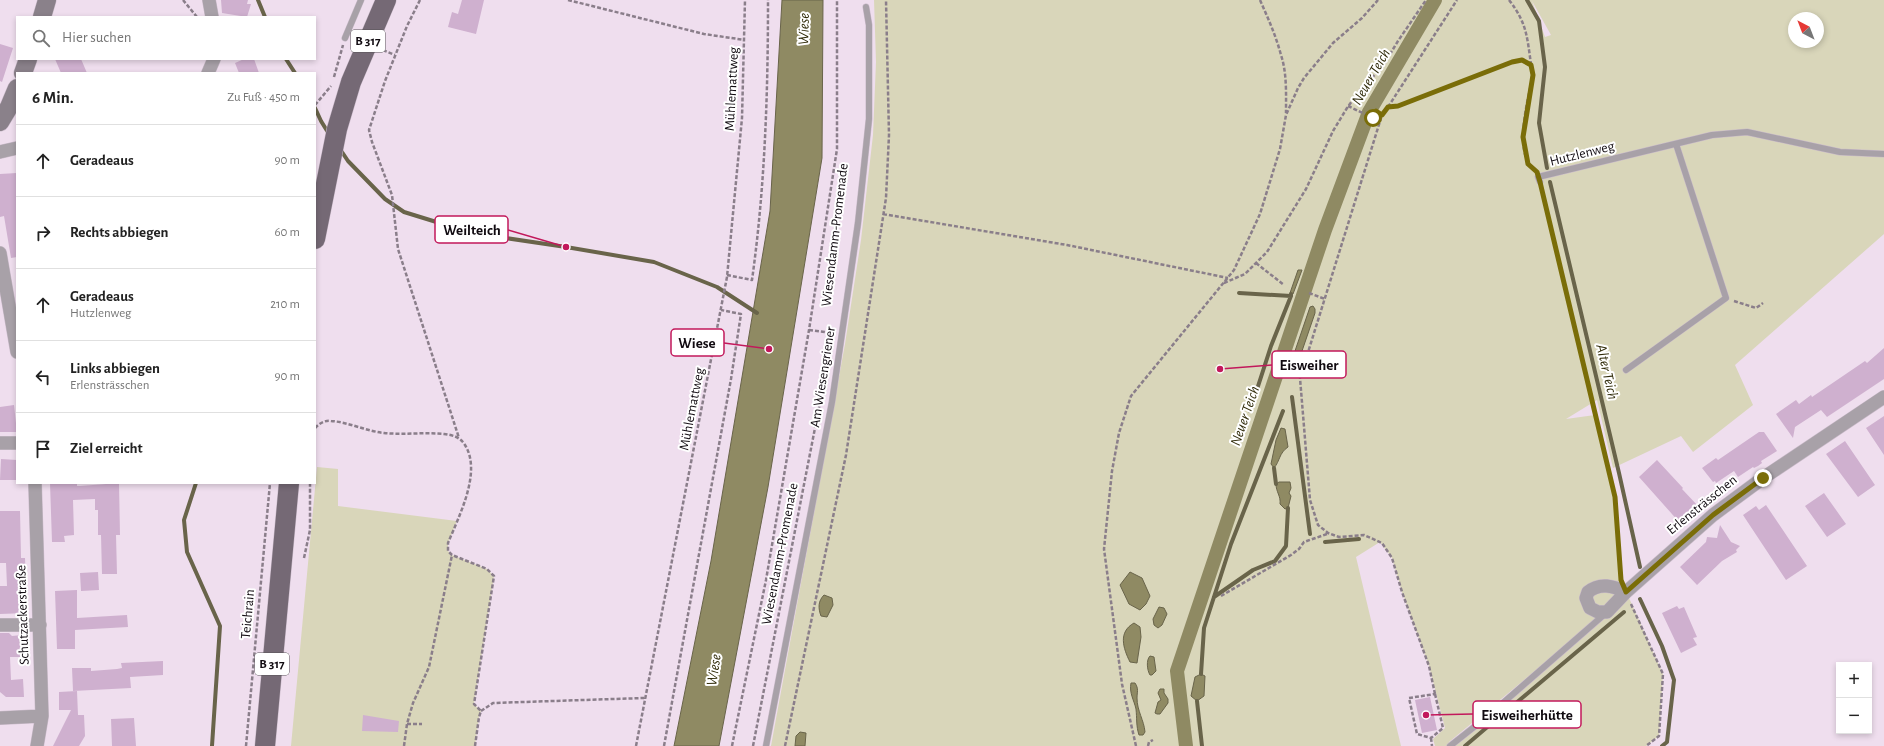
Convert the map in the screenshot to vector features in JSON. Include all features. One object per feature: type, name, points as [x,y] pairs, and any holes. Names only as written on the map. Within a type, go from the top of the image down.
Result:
[{"type":"main road","name":"B 317","points":[[316,234],[331,152],[351,82],[386,0]]},
{"type":"main road","name":"B 317","points":[[265,746],[289,484]]},
{"type":"street","points":[[42,16],[47,0]]},
{"type":"street","points":[[209,0],[212,16]]},
{"type":"street","points":[[23,72],[28,60]]},
{"type":"street","points":[[208,72],[214,60]]},
{"type":"street","points":[[0,122],[9,108],[16,90]]},
{"type":"street","points":[[0,152],[16,148]]},
{"type":"street","points":[[0,253],[16,346]]},
{"type":"street","name":"Erlensträsschen","points":[[1607,612],[1626,592],[1713,515],[1763,478],[1884,397]]},
{"type":"street","points":[[0,443],[16,443]]},
{"type":"street","name":"Schutzackerstraße","points":[[35,484],[42,716],[37,746]]},
{"type":"street","points":[[1607,612],[1598,612],[1590,608],[1586,598],[1588,592],[1599,586],[1615,587],[1626,592]]},
{"type":"street","points":[[0,625],[40,625]]},
{"type":"street","points":[[0,718],[42,716]]},
{"type":"lane","points":[[345,38],[361,0]]},
{"type":"lane","name":"Am Wiesengriener","points":[[766,746],[832,402],[858,223],[869,119],[869,25],[866,7]]},
{"type":"lane","name":"Hutzlenweg","points":[[1539,179],[1712,135],[1747,132],[1840,152],[1884,154]]},
{"type":"lane","points":[[1626,370],[1726,298],[1676,144]]},
{"type":"lane","name":"Erlensträsschen","points":[[1450,746],[1488,716],[1607,612]]},
{"type":"path","points":[[183,0],[196,16]]},
{"type":"path","points":[[420,0],[407,26],[390,68],[369,130],[392,195],[398,249],[459,438],[468,451],[472,468],[466,494],[448,543],[448,551],[452,555],[487,569],[494,576],[474,704],[481,711]]},
{"type":"path","points":[[568,0],[704,34],[745,40]]},
{"type":"path","name":"Mühlemattweg","points":[[636,746],[644,698],[727,276],[742,118],[745,0]]},
{"type":"path","points":[[727,276],[752,280],[768,92],[768,0]]},
{"type":"path","points":[[732,746],[766,580],[809,330],[837,150],[837,0]]},
{"type":"path","points":[[785,746],[846,455],[883,214],[889,135],[886,0]]},
{"type":"path","points":[[1136,746],[1122,684],[1104,549],[1112,471],[1119,433],[1131,396],[1234,270],[1260,214],[1280,149],[1286,115],[1285,84],[1281,55],[1270,21],[1260,0]]},
{"type":"path","points":[[1286,115],[1304,78],[1334,43],[1362,18],[1378,0]]},
{"type":"path","points":[[1224,284],[1245,274],[1267,252],[1306,189],[1333,131],[1348,106],[1363,86],[1381,70],[1398,41],[1426,0]]},
{"type":"path","points":[[1431,738],[1443,728],[1436,694],[1429,666],[1402,592],[1392,558],[1382,543],[1364,535],[1339,537],[1328,533],[1318,526],[1310,500],[1300,378],[1382,115],[1458,0]]},
{"type":"path","points":[[1509,0],[1520,14],[1526,28],[1533,75],[1523,137],[1528,164],[1537,172],[1539,179]]},
{"type":"path","points":[[316,104],[331,88],[345,38]]},
{"type":"path","points":[[1388,107],[1398,106],[1512,62],[1522,60],[1531,65]]},
{"type":"path","points":[[1348,106],[1372,117],[1376,111],[1382,115]]},
{"type":"path","name":"Hutzlenweg","points":[[1539,179],[1615,497],[1621,580],[1663,674],[1659,736],[1646,746]]},
{"type":"path","points":[[883,214],[1067,245],[1228,278]]},
{"type":"path","points":[[1256,263],[1284,286]]},
{"type":"path","points":[[1309,293],[1325,299]]},
{"type":"path","points":[[1726,298],[1756,308],[1763,303]]},
{"type":"path","points":[[664,746],[731,379],[741,314],[721,310]]},
{"type":"path","name":"Wiesendamm-Promenade","points":[[830,340],[833,326]]},
{"type":"path","points":[[809,330],[832,333]]},
{"type":"path","name":"Wiesendamm-Promenade","points":[[753,746],[823,384]]},
{"type":"path","points":[[316,427],[320,423],[332,420],[382,433],[400,435],[441,434],[459,438]]},
{"type":"path","name":"Teichrain","points":[[246,746],[270,484]]},
{"type":"path","points":[[304,558],[310,530],[310,484]]},
{"type":"path","points":[[1221,596],[1291,555],[1299,549],[1304,542],[1328,533]]},
{"type":"path","points":[[404,746],[407,724],[413,704],[429,667],[452,555]]},
{"type":"path","points":[[1431,738],[1416,734],[1409,698],[1436,694]]},
{"type":"path","points":[[475,746],[478,716],[481,711],[492,703],[644,698]]},
{"type":"path","points":[[407,724],[422,724]]},
{"type":"path","points":[[1431,738],[1432,746]]},
{"type":"path","points":[[1148,746],[1149,742],[1153,740]]},
{"type":"shaded area","points":[[874,0],[1884,0],[1884,234],[1735,365],[1753,405],[1693,452],[1681,436],[1613,468],[1597,400],[1566,419],[1595,415],[1615,497],[1621,580],[1663,674],[1659,736],[1646,746],[1435,746],[1433,739],[1445,728],[1429,666],[1402,592],[1392,558],[1380,542],[1356,557],[1401,746],[771,746],[845,344],[861,240],[873,135],[876,62]],"holes":[[[1532,1],[1551,35],[1545,37]],[[1598,619],[1492,710],[1449,743],[1449,742]]]},
{"type":"shaded area","points":[[317,467],[338,469],[338,506],[457,521],[448,543],[448,551],[452,555],[487,569],[494,576],[474,704],[481,711],[475,746],[291,746]]},
{"type":"water","name":"Wiese","points":[[782,0],[823,0],[822,158],[768,487],[719,746],[674,746],[711,561],[770,211]]},
{"type":"water","points":[[1298,270],[1302,270],[1293,294],[1290,293]]},
{"type":"water","points":[[1313,306],[1315,313],[1302,351],[1300,354],[1297,354],[1295,351],[1310,307]]},
{"type":"water","points":[[1281,428],[1285,429],[1288,447],[1281,454],[1274,468],[1271,464],[1276,440]]},
{"type":"water","points":[[1279,482],[1290,482],[1291,488],[1289,493],[1291,496],[1288,508],[1285,509],[1280,504],[1276,484]]},
{"type":"water","points":[[1130,572],[1142,578],[1150,596],[1146,604],[1140,610],[1129,604],[1120,585]]},
{"type":"water","points":[[824,595],[832,598],[833,605],[827,617],[821,616],[819,610],[820,602]]},
{"type":"water","points":[[1159,607],[1164,608],[1167,614],[1162,625],[1158,628],[1154,625],[1153,619]]},
{"type":"water","points":[[1134,623],[1140,627],[1141,637],[1137,663],[1130,662],[1125,651],[1123,641],[1126,631]]},
{"type":"water","points":[[1150,656],[1154,657],[1156,671],[1152,675],[1149,673],[1147,662]]},
{"type":"water","points":[[1201,674],[1205,676],[1204,696],[1197,701],[1191,696],[1195,677]]},
{"type":"water","points":[[1131,683],[1135,683],[1138,690],[1137,703],[1145,732],[1143,735],[1139,735],[1138,732],[1136,709],[1132,696]]},
{"type":"water","points":[[1160,689],[1164,689],[1168,703],[1160,714],[1157,714],[1155,713],[1158,702],[1161,700],[1158,693]]},
{"type":"water","points":[[800,732],[806,733],[805,746],[795,746],[796,736]]},
{"type":"building","points":[[221,0],[248,0],[247,4],[251,4],[247,16],[222,13]]},
{"type":"building","points":[[462,0],[484,0],[476,34],[448,27],[452,12],[458,14]]},
{"type":"building","points":[[0,44],[13,48],[2,82],[0,81]]},
{"type":"building","points":[[55,60],[81,60],[87,72],[61,72]]},
{"type":"building","points":[[242,60],[254,60],[259,72],[239,72],[235,63]]},
{"type":"building","points":[[16,173],[16,257],[11,258],[4,216],[0,217],[0,174]]},
{"type":"building","points":[[1884,348],[1884,379],[1827,417],[1821,410],[1795,427],[1793,438],[1776,414],[1796,400],[1799,404],[1811,395],[1812,397],[1865,361],[1867,363]]},
{"type":"building","points":[[14,405],[16,432],[0,432],[0,407]]},
{"type":"building","points":[[1884,416],[1884,455],[1866,428]]},
{"type":"building","points":[[1759,432],[1764,432],[1777,451],[1761,461],[1762,463],[1758,466],[1753,467],[1738,477],[1734,471],[1716,483],[1715,481],[1713,482],[1702,468],[1716,458],[1718,460]]},
{"type":"building","points":[[1845,441],[1875,485],[1858,497],[1826,454]]},
{"type":"building","points":[[1,459],[16,460],[16,480],[0,480]]},
{"type":"building","points":[[1657,460],[1698,506],[1680,523],[1639,477]]},
{"type":"building","points":[[50,484],[77,484],[77,486],[80,486],[119,484],[120,535],[116,535],[117,574],[102,574],[101,535],[98,535],[98,510],[95,510],[95,499],[73,500],[74,535],[64,536],[65,542],[52,542]]},
{"type":"building","points":[[1824,493],[1846,524],[1827,537],[1805,506]]},
{"type":"building","points":[[1766,505],[1807,566],[1786,580],[1743,515],[1756,506],[1759,510]]},
{"type":"building","points":[[0,511],[20,511],[21,558],[25,558],[27,613],[0,614],[0,586],[7,586],[6,563],[0,563]]},
{"type":"building","points":[[1720,525],[1731,542],[1740,546],[1736,550],[1737,552],[1722,561],[1697,585],[1680,567],[1706,542],[1707,537],[1717,538]]},
{"type":"building","points":[[98,572],[99,590],[81,591],[80,573]]},
{"type":"building","points":[[77,590],[77,618],[127,615],[128,627],[75,630],[75,649],[57,649],[55,591]]},
{"type":"building","points":[[1677,606],[1679,609],[1684,607],[1697,637],[1693,638],[1697,645],[1681,653],[1662,613]]},
{"type":"building","points":[[0,633],[9,633],[12,636],[22,635],[23,643],[26,646],[23,649],[24,657],[10,657],[11,680],[23,679],[24,697],[6,697],[0,692]]},
{"type":"building","points":[[163,661],[163,675],[130,677],[131,688],[73,691],[72,668],[91,668],[91,671],[117,669],[122,668],[121,663]]},
{"type":"building","points":[[77,691],[78,715],[84,715],[85,736],[79,746],[53,746],[71,710],[59,710],[59,692]]},
{"type":"building","points":[[1430,697],[1437,730],[1422,733],[1415,700]]},
{"type":"building","points":[[363,715],[399,721],[398,732],[362,731]]},
{"type":"building","points":[[134,718],[136,746],[112,746],[111,719]]},
{"type":"waterway","points":[[258,0],[265,16]]},
{"type":"waterway","name":"Neuer Teich","points":[[1186,746],[1177,671],[1325,230],[1369,112],[1435,0]]},
{"type":"waterway","name":"Alter Teich","points":[[1527,0],[1539,21],[1545,67],[1539,123],[1547,168]]},
{"type":"waterway","points":[[287,60],[294,72]]},
{"type":"waterway","points":[[316,110],[329,134]]},
{"type":"waterway","points":[[340,149],[348,161],[385,199],[404,212],[472,233],[654,262],[717,287],[757,313]]},
{"type":"waterway","name":"Alter Teich","points":[[1550,182],[1640,567]]},
{"type":"waterway","points":[[1239,293],[1291,296],[1291,294]]},
{"type":"waterway","points":[[1250,411],[1271,346],[1291,296]]},
{"type":"waterway","points":[[1292,397],[1310,534]]},
{"type":"waterway","points":[[1201,674],[1204,628],[1231,544],[1283,411]]},
{"type":"waterway","points":[[1274,468],[1276,484]]},
{"type":"waterway","points":[[196,484],[184,520],[187,552],[220,626],[212,746]]},
{"type":"waterway","points":[[1214,597],[1253,570],[1275,561],[1286,546],[1288,508]]},
{"type":"waterway","points":[[1325,542],[1359,539]]},
{"type":"waterway","name":"Alter Teich","points":[[1640,599],[1662,646],[1674,680],[1667,742],[1662,746]]},
{"type":"waterway","points":[[1502,715],[1624,612]]},
{"type":"waterway","points":[[1197,701],[1202,746]]},
{"type":"waterway","points":[[1465,746],[1492,723]]},
{"type":"place","name":"Weilteich","points":[[566,247]]},
{"type":"place","name":"Wiese","points":[[769,349]]},
{"type":"place","name":"Eisweiher","points":[[1220,369]]},
{"type":"place","name":"Eisweiherhütte","points":[[1426,715]]},
{"type":"route","points":[[1373,118],[1376,111],[1382,115],[1388,107],[1398,106],[1512,62],[1522,60],[1531,65],[1533,75],[1523,137],[1528,164],[1537,172],[1540,182],[1615,497],[1621,580],[1626,592],[1713,515],[1763,478]]}]
